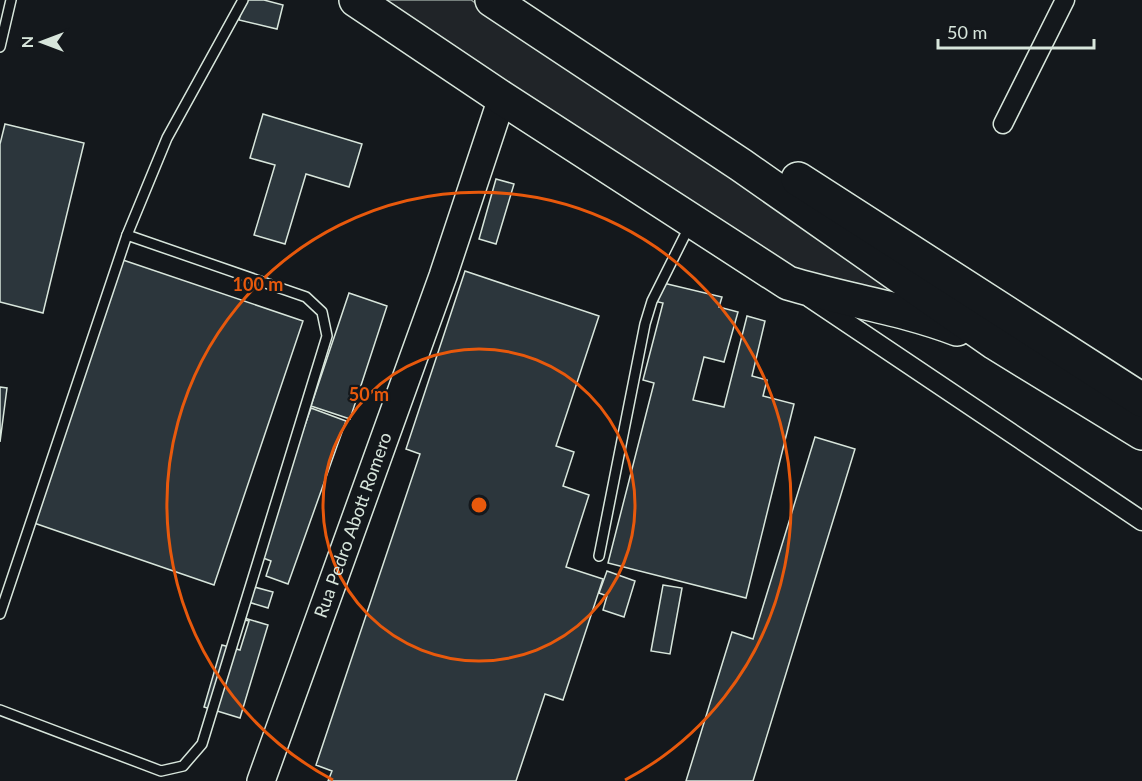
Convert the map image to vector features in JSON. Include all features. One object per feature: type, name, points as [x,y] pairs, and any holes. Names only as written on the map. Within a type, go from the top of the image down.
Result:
[{"type":"highway","points":[[356,0],[502,98],[788,283],[938,322],[994,343]]},
{"type":"highway","points":[[492,0],[741,165],[994,343],[1142,433]]},
{"type":"highway","points":[[527,0],[723,130],[1142,400]]},
{"type":"street","points":[[1002,124],[1065,0]]},
{"type":"street","name":"Rua Pedro Abott Romero","points":[[261,781],[443,276],[502,98]]},
{"type":"street","points":[[788,283],[1142,521]]},
{"type":"lane","points":[[0,47],[11,0]]},
{"type":"lane","points":[[0,614],[127,236],[167,138],[243,0]]},
{"type":"lane","points":[[599,556],[645,324],[652,301],[692,221]]},
{"type":"lane","points":[[0,710],[160,771],[183,766],[202,744],[327,336],[322,312],[306,297],[127,236]]},
{"type":"shaded area","points":[[381,0],[471,0],[840,252],[894,293],[797,272]]},
{"type":"building","points":[[244,0],[264,0],[283,5],[277,29],[239,20]]},
{"type":"building","points":[[263,114],[362,144],[349,187],[306,174],[285,244],[254,235],[275,165],[250,158]]},
{"type":"building","points":[[5,124],[84,143],[43,313],[0,302],[0,144]]},
{"type":"building","points":[[496,179],[514,184],[496,244],[479,239]]},
{"type":"building","points":[[123,260],[303,321],[214,585],[34,523]]},
{"type":"building","points":[[465,271],[599,316],[556,446],[574,452],[563,486],[589,495],[566,567],[603,579],[563,700],[545,694],[516,781],[328,781],[332,771],[316,765],[420,454],[406,449]]},
{"type":"building","points":[[659,282],[722,297],[719,307],[738,312],[724,362],[704,357],[693,400],[724,407],[747,316],[765,321],[752,376],[767,380],[763,396],[794,404],[746,598],[608,563],[654,383],[643,380],[663,303],[654,301]]},
{"type":"building","points":[[349,293],[387,306],[350,419],[311,406]]},
{"type":"building","points":[[0,387],[7,388],[0,442]]},
{"type":"building","points":[[311,408],[346,421],[288,584],[266,576],[271,561],[258,556]]},
{"type":"building","points":[[815,437],[855,449],[753,781],[686,781],[732,632],[753,639]]},
{"type":"building","points":[[607,571],[635,581],[624,617],[603,610],[607,596],[599,593]]},
{"type":"building","points":[[247,585],[273,592],[268,608],[245,601],[241,617],[268,625],[240,718],[204,707],[222,645],[240,650],[249,621],[237,618]]},
{"type":"building","points":[[663,585],[682,588],[670,654],[651,651]]}]
